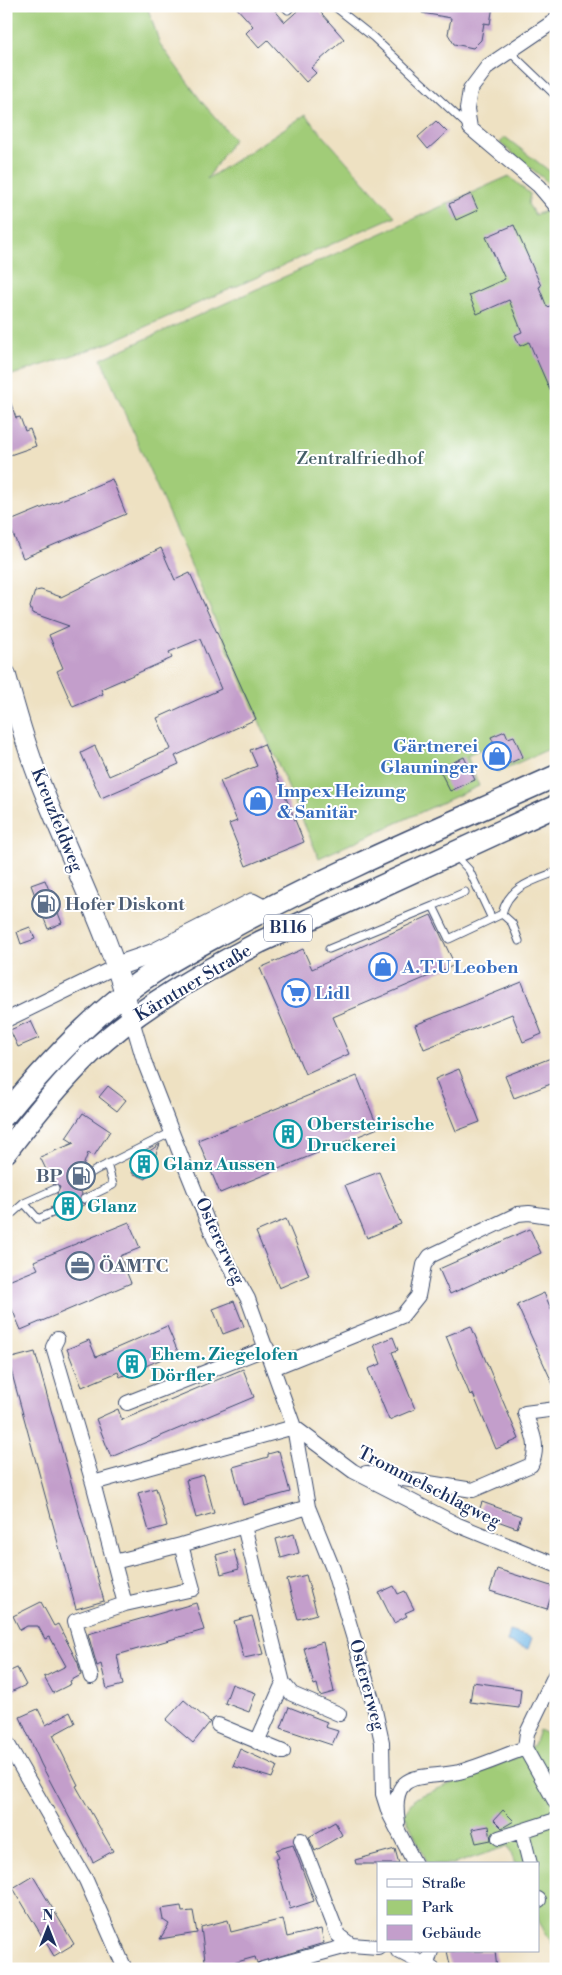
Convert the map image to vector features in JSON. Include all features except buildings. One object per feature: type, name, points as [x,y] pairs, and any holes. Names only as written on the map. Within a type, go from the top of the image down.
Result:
[{"type":"main road","name":"Kreuzfeldweg","points":[[6,674],[22,733],[40,782],[117,966],[125,992]]},
{"type":"main road","name":"Kärntner Straße","points":[[6,1114],[45,1067],[74,1037],[125,992],[160,967],[265,910],[340,873],[556,776]]},
{"type":"main road","name":"Kärntner Straße","points":[[6,1152],[60,1086],[91,1054],[132,1020],[216,965],[260,942],[556,806]]},
{"type":"main road","points":[[117,966],[152,954],[252,903],[265,910]]},
{"type":"main road","name":"Ostererweg","points":[[125,992],[132,1020]]},
{"type":"street","points":[[556,20],[488,66],[470,90],[467,109],[470,128],[538,186],[556,206]]},
{"type":"street","points":[[6,1020],[117,966]]},
{"type":"street","name":"Ostererweg","points":[[132,1020],[144,1061],[174,1132],[214,1238],[248,1299],[294,1427],[308,1507],[333,1569],[362,1662],[382,1742],[383,1794],[389,1813],[400,1830],[415,1862]]},
{"type":"street","points":[[273,1368],[402,1316],[418,1296],[424,1265],[438,1251],[518,1214],[529,1213],[556,1216]]},
{"type":"street","points":[[57,1339],[53,1347],[93,1483],[124,1604]]},
{"type":"street","points":[[127,1403],[267,1348]]},
{"type":"street","points":[[353,1471],[473,1490],[531,1465],[536,1454],[536,1441],[525,1413],[556,1409]]},
{"type":"street","points":[[93,1483],[294,1427]]},
{"type":"street","name":"Trommelschlagweg","points":[[294,1427],[353,1471],[458,1525],[556,1565]]},
{"type":"street","points":[[114,1562],[181,1546],[308,1507]]},
{"type":"street","points":[[244,1526],[283,1683],[257,1742]]},
{"type":"street","points":[[91,1677],[74,1621],[124,1604],[193,1589],[181,1546]]},
{"type":"street","points":[[556,1673],[527,1733],[525,1748],[556,1803]]},
{"type":"street","name":"Ostererweg","points":[[283,1683],[292,1694],[340,1714]]},
{"type":"street","points":[[218,1725],[283,1752]]},
{"type":"street","points":[[6,1741],[86,1880],[125,1969]]},
{"type":"street","points":[[400,1830],[395,1806],[400,1789],[411,1778],[426,1774],[458,1772],[525,1748]]},
{"type":"street","points":[[499,1838],[556,1820]]},
{"type":"street","points":[[522,1832],[530,1862]]},
{"type":"street","points":[[301,1840],[338,1935],[351,1945]]},
{"type":"street","points":[[263,1969],[351,1945],[377,1947]]},
{"type":"street","points":[[401,1952],[430,1961]]},
{"type":"lane","points":[[284,6],[288,10],[292,6]]},
{"type":"lane","points":[[334,6],[373,36],[470,128]]},
{"type":"lane","points":[[509,51],[556,96]]},
{"type":"lane","points":[[452,853],[469,870],[492,919]]},
{"type":"lane","points":[[502,914],[505,900],[524,884],[556,872]]},
{"type":"lane","points":[[329,949],[465,892]]},
{"type":"lane","points":[[434,906],[449,939],[502,914]]},
{"type":"lane","points":[[502,914],[512,923],[520,941]]},
{"type":"lane","points":[[77,1182],[107,1164],[174,1132]]},
{"type":"lane","points":[[84,1199],[113,1185],[107,1164]]},
{"type":"lane","points":[[6,1219],[24,1203],[55,1189]]},
{"type":"lane","points":[[24,1203],[38,1219],[52,1213]]},
{"type":"green space","points":[[6,6],[147,6],[160,44],[202,102],[234,139],[207,179],[305,115],[395,216],[104,345],[6,377]]},
{"type":"green space","points":[[505,137],[556,176],[556,192],[543,178],[500,143]]},
{"type":"green space","name":"Zentralfriedhof","points":[[509,176],[530,194],[528,204],[535,215],[547,210],[556,223],[556,746],[497,772],[486,748],[467,756],[479,786],[319,858],[101,359]]},
{"type":"green space","points":[[539,1730],[556,1739],[556,1950],[540,1923],[540,1862],[514,1862],[508,1846],[460,1862],[427,1862],[404,1813],[415,1798],[515,1758],[534,1745]]},
{"type":"water","points":[[510,1631],[532,1638],[528,1649],[507,1642]]},
{"type":"place","name":"Gärtnerei Glauninger","points":[[497,756]]},
{"type":"place","name":"Impex Heizung & Sanitär","points":[[258,801]]},
{"type":"place","name":"Hofer Diskont","points":[[46,904]]},
{"type":"place","name":"A.T.U Leoben","points":[[383,967]]},
{"type":"place","name":"Lidl","points":[[296,993]]},
{"type":"place","name":"Obersteirische Druckerei","points":[[288,1134]]},
{"type":"place","name":"Glanz Aussen","points":[[144,1164]]},
{"type":"place","name":"BP","points":[[81,1176]]},
{"type":"place","name":"Glanz","points":[[68,1206]]},
{"type":"place","name":"ÖAMTC","points":[[80,1266]]},
{"type":"place","name":"Ehem. Ziegelofen Dörfler","points":[[132,1364]]}]
